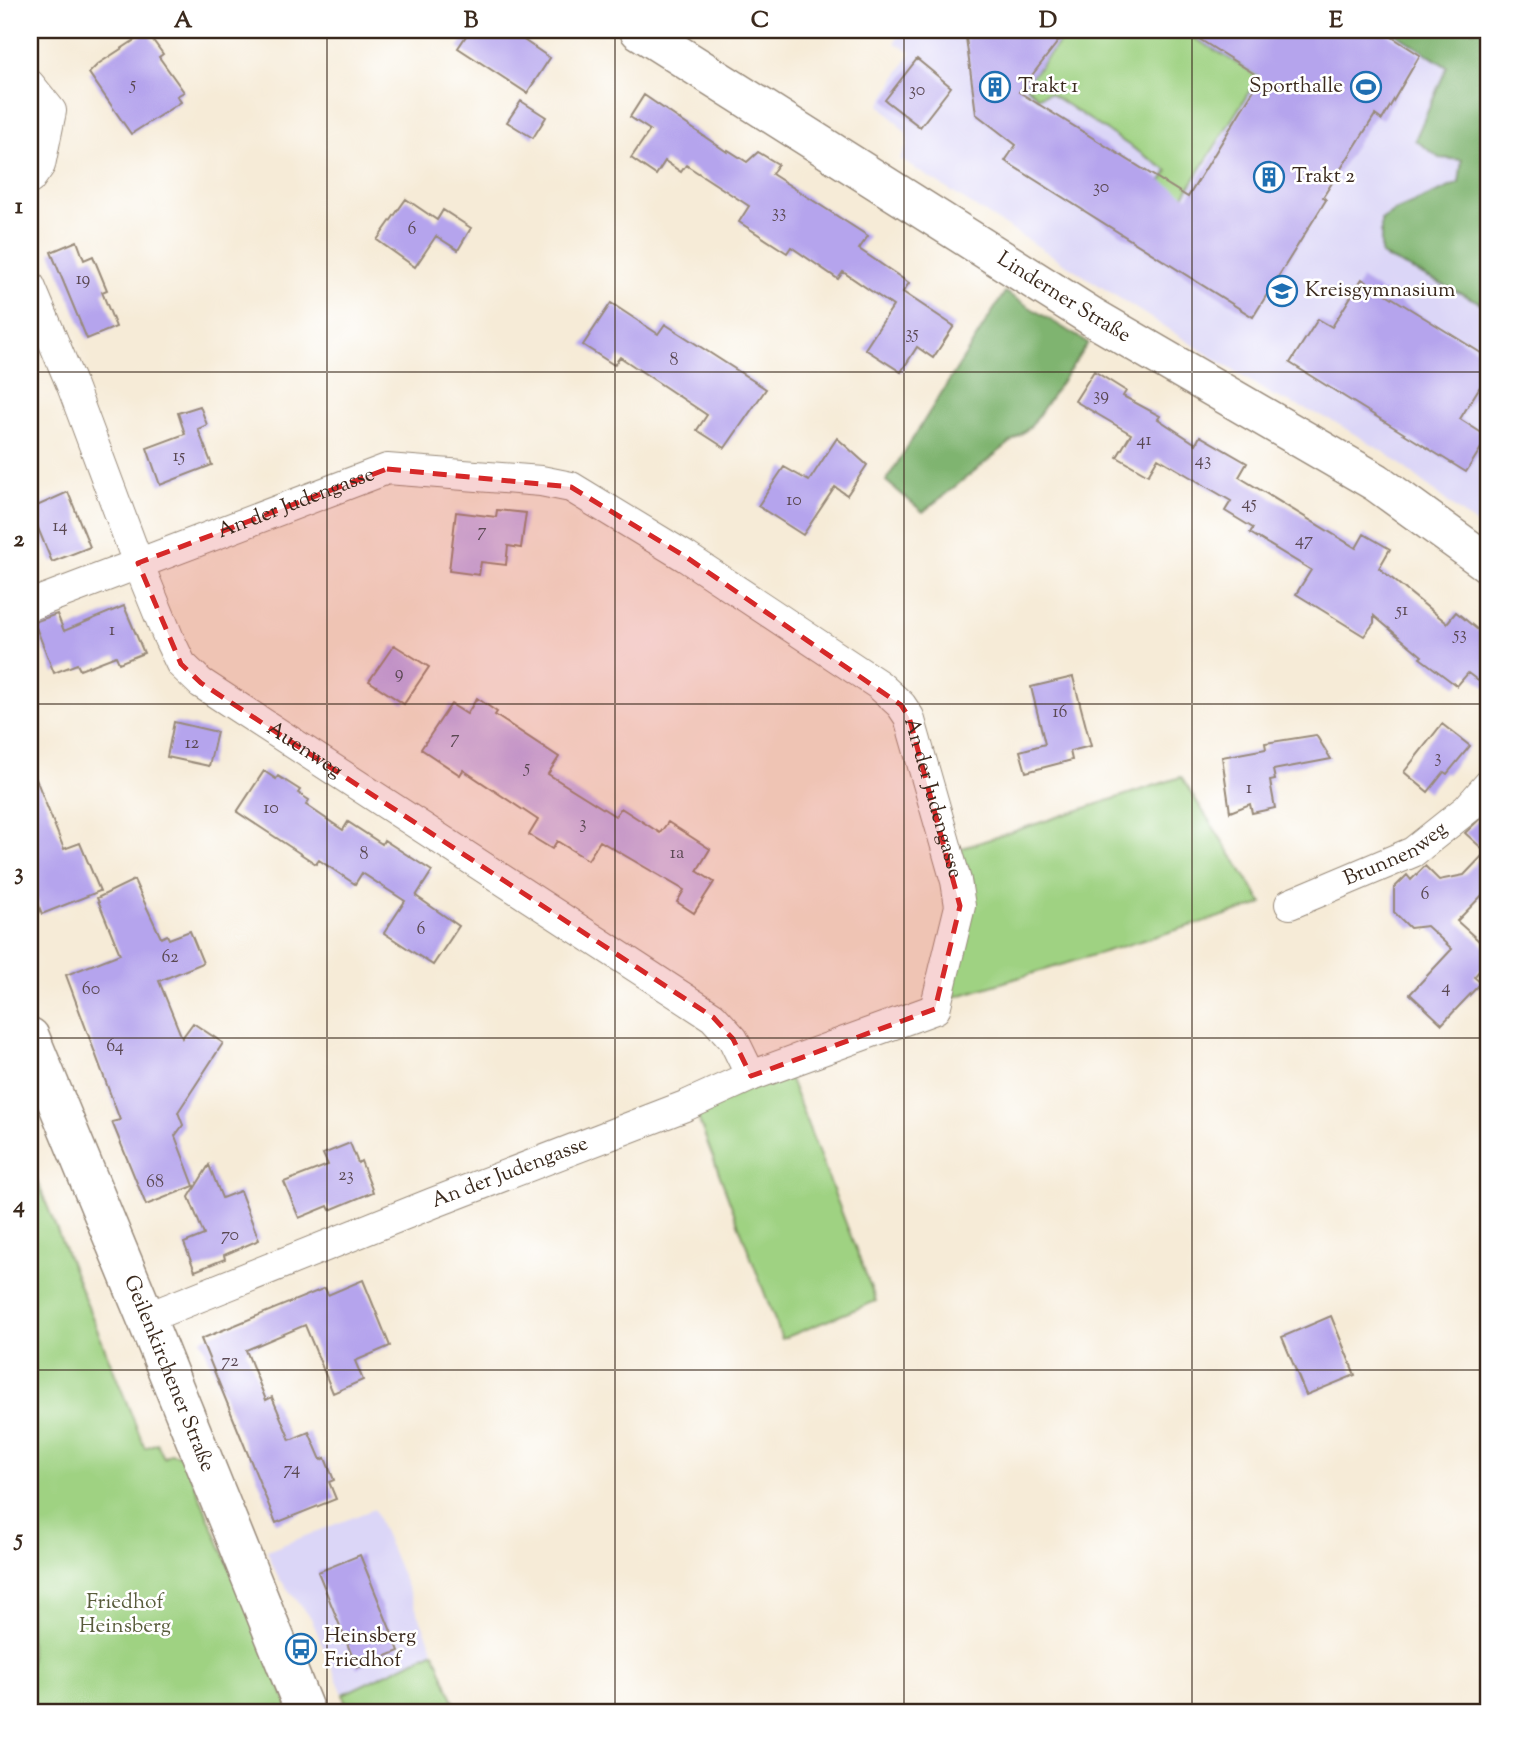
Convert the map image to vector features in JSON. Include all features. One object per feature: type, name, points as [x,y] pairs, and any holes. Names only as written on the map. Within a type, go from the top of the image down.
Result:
[{"type":"main road","name":"Linderner Straße","points":[[639,30],[1094,318],[1376,482],[1489,564]]},
{"type":"main road","name":"Geilenkirchener Straße","points":[[30,1037],[305,1712]]},
{"type":"street","points":[[30,85],[51,111],[35,172]]},
{"type":"street","name":"Auenweg","points":[[30,286],[72,386],[138,563],[181,664],[201,683],[713,1017],[733,1039],[751,1076]]},
{"type":"street","name":"An der Judengasse","points":[[30,605],[387,469],[541,481],[571,487],[686,557],[879,685],[901,705],[909,717],[956,881],[960,906],[934,1009],[751,1076],[685,1106],[394,1218],[146,1318]]},
{"type":"street","name":"Brunnenweg","points":[[1290,904],[1413,852],[1467,809],[1489,784]]},
{"type":"highlighted area","points":[[387,469],[571,487],[686,557],[901,705],[909,717],[960,906],[935,1009],[751,1076],[733,1039],[713,1017],[201,683],[181,664],[138,563]]},
{"type":"shaded area","name":"Kreisgymnasium","points":[[900,30],[1390,30],[1448,67],[1489,140],[1425,275],[1489,307],[1489,513],[1475,524],[1390,456],[1333,421],[1272,395],[900,159],[907,145],[906,133],[880,105],[911,52],[895,43]]},
{"type":"shaded area","points":[[374,1509],[434,1651],[343,1694],[311,1618],[278,1577],[267,1551]]},
{"type":"green space","points":[[1069,30],[1180,30],[1259,76],[1172,215],[1150,201],[1168,171],[1049,93],[1038,97],[1025,85]]},
{"type":"green space","points":[[1390,30],[1489,30],[1489,307],[1381,255],[1381,220],[1395,211],[1459,183],[1462,160],[1440,158],[1415,140],[1447,67]]},
{"type":"green space","points":[[1005,292],[1088,343],[1031,426],[923,512],[886,481]]},
{"type":"green space","points":[[1181,777],[1263,904],[948,999],[974,903],[974,882],[959,849]]},
{"type":"green space","points":[[788,1074],[876,1301],[782,1339],[695,1110]]},
{"type":"green space","name":"Friedhof Heinsberg","points":[[30,1163],[145,1448],[157,1443],[164,1458],[170,1453],[182,1455],[291,1712],[30,1712]]},
{"type":"green space","points":[[434,1651],[458,1712],[348,1712],[343,1694]]},
{"type":"building","points":[[470,30],[509,30],[550,58],[527,93],[458,48]]},
{"type":"building","points":[[965,30],[1067,30],[1019,92],[1188,197],[1261,78],[1185,30],[1381,30],[1420,55],[1382,120],[1375,115],[1323,197],[1326,200],[1253,317],[1005,161],[1016,145],[976,114]]},
{"type":"building","points":[[147,32],[163,54],[159,57],[184,92],[177,96],[181,102],[131,134],[89,73],[98,64]]},
{"type":"building","points":[[917,59],[951,87],[920,127],[885,100]]},
{"type":"building","points":[[644,95],[727,152],[728,150],[747,162],[758,152],[778,164],[772,174],[868,236],[859,249],[909,283],[903,292],[954,326],[933,358],[917,347],[901,372],[865,349],[893,306],[843,272],[838,279],[791,247],[787,253],[739,222],[749,206],[686,165],[681,172],[665,161],[656,175],[631,158],[650,130],[630,117]]},
{"type":"building","points":[[521,101],[546,117],[533,138],[507,122]]},
{"type":"building","points":[[406,199],[437,220],[443,210],[471,228],[458,250],[436,236],[415,267],[377,240]]},
{"type":"building","points":[[77,241],[84,260],[93,256],[107,290],[102,292],[116,327],[87,339],[51,252]]},
{"type":"building","points":[[1362,279],[1489,358],[1489,372],[1460,419],[1488,437],[1466,472],[1290,363],[1318,319],[1332,327]]},
{"type":"building","points":[[611,303],[658,334],[665,324],[766,389],[725,448],[697,430],[707,415],[620,357],[614,365],[583,345]]},
{"type":"building","points":[[1094,371],[1126,391],[1123,396],[1160,416],[1158,419],[1196,444],[1200,436],[1247,463],[1239,477],[1356,548],[1364,534],[1390,549],[1379,568],[1447,623],[1456,612],[1489,639],[1489,689],[1468,673],[1457,686],[1420,658],[1422,656],[1374,616],[1374,623],[1364,636],[1296,594],[1311,570],[1250,533],[1253,528],[1225,511],[1231,501],[1158,458],[1148,475],[1117,457],[1131,434],[1075,401]]},
{"type":"building","points":[[200,406],[207,425],[198,429],[212,465],[160,485],[147,448],[185,434],[178,413]]},
{"type":"building","points":[[837,438],[867,465],[847,495],[835,487],[803,535],[758,506],[784,467],[809,481]]},
{"type":"building","points":[[68,492],[90,547],[52,562],[30,509]]},
{"type":"building","points":[[497,510],[526,513],[521,548],[508,546],[506,565],[481,562],[479,575],[449,571],[456,512],[496,517]]},
{"type":"building","points":[[124,606],[144,653],[119,663],[116,656],[80,670],[77,664],[54,673],[34,622],[57,614],[64,631]]},
{"type":"building","points":[[394,645],[429,667],[404,704],[369,681]]},
{"type":"building","points":[[1073,677],[1091,746],[1070,751],[1072,760],[1026,772],[1020,751],[1045,744],[1031,687]]},
{"type":"building","points":[[477,698],[497,712],[495,715],[559,757],[548,774],[615,816],[621,808],[660,833],[668,822],[710,849],[697,871],[714,882],[694,913],[677,902],[684,890],[600,841],[588,860],[557,841],[552,849],[529,835],[538,820],[463,770],[460,775],[421,749],[451,704],[467,714]]},
{"type":"building","points":[[174,722],[217,732],[209,766],[167,757]]},
{"type":"building","points":[[1442,724],[1470,746],[1428,792],[1404,772]]},
{"type":"building","points":[[1316,735],[1331,759],[1273,770],[1275,780],[1270,781],[1275,808],[1252,813],[1250,804],[1230,812],[1222,757],[1266,749],[1265,743]]},
{"type":"building","points":[[30,764],[64,849],[80,843],[100,891],[42,914],[30,882]]},
{"type":"building","points":[[264,771],[276,779],[278,776],[300,790],[298,793],[309,800],[306,805],[343,830],[348,822],[382,844],[384,840],[432,871],[416,896],[459,926],[433,965],[384,933],[405,901],[362,873],[355,884],[319,860],[316,864],[237,812]]},
{"type":"building","points":[[1489,810],[1489,888],[1457,921],[1489,950],[1489,960],[1474,977],[1481,983],[1442,1024],[1410,994],[1452,949],[1427,926],[1410,928],[1394,912],[1394,888],[1407,875],[1411,880],[1425,866],[1439,880],[1464,875],[1486,852],[1465,833]]},
{"type":"building","points":[[134,880],[161,938],[167,935],[169,939],[190,931],[203,963],[159,981],[182,1038],[193,1023],[223,1043],[178,1112],[183,1125],[175,1136],[194,1186],[146,1205],[112,1122],[120,1120],[66,975],[120,954],[97,898]]},
{"type":"building","points":[[350,1143],[358,1163],[361,1161],[373,1192],[330,1210],[328,1206],[299,1218],[284,1182],[328,1165],[323,1154]]},
{"type":"building","points":[[209,1165],[222,1198],[240,1191],[259,1240],[224,1255],[225,1259],[195,1271],[184,1243],[204,1235],[189,1197]]},
{"type":"building","points":[[363,1280],[390,1346],[355,1361],[363,1380],[333,1393],[305,1325],[246,1350],[266,1400],[272,1397],[290,1440],[309,1432],[321,1460],[325,1458],[334,1480],[329,1482],[336,1499],[276,1523],[201,1339],[325,1288],[328,1295]]},
{"type":"building","points":[[1331,1316],[1355,1375],[1306,1395],[1282,1337]]},
{"type":"building","points":[[360,1555],[399,1651],[357,1668],[318,1572]]},
{"type":"place","name":"Trakt 1","points":[[995,87]]},
{"type":"place","name":"Sporthalle","points":[[1366,87]]},
{"type":"place","name":"Trakt 2","points":[[1269,177]]},
{"type":"place","name":"Kreisgymnasium","points":[[1282,291]]},
{"type":"place","name":"Heinsberg Friedhof","points":[[301,1649]]}]
